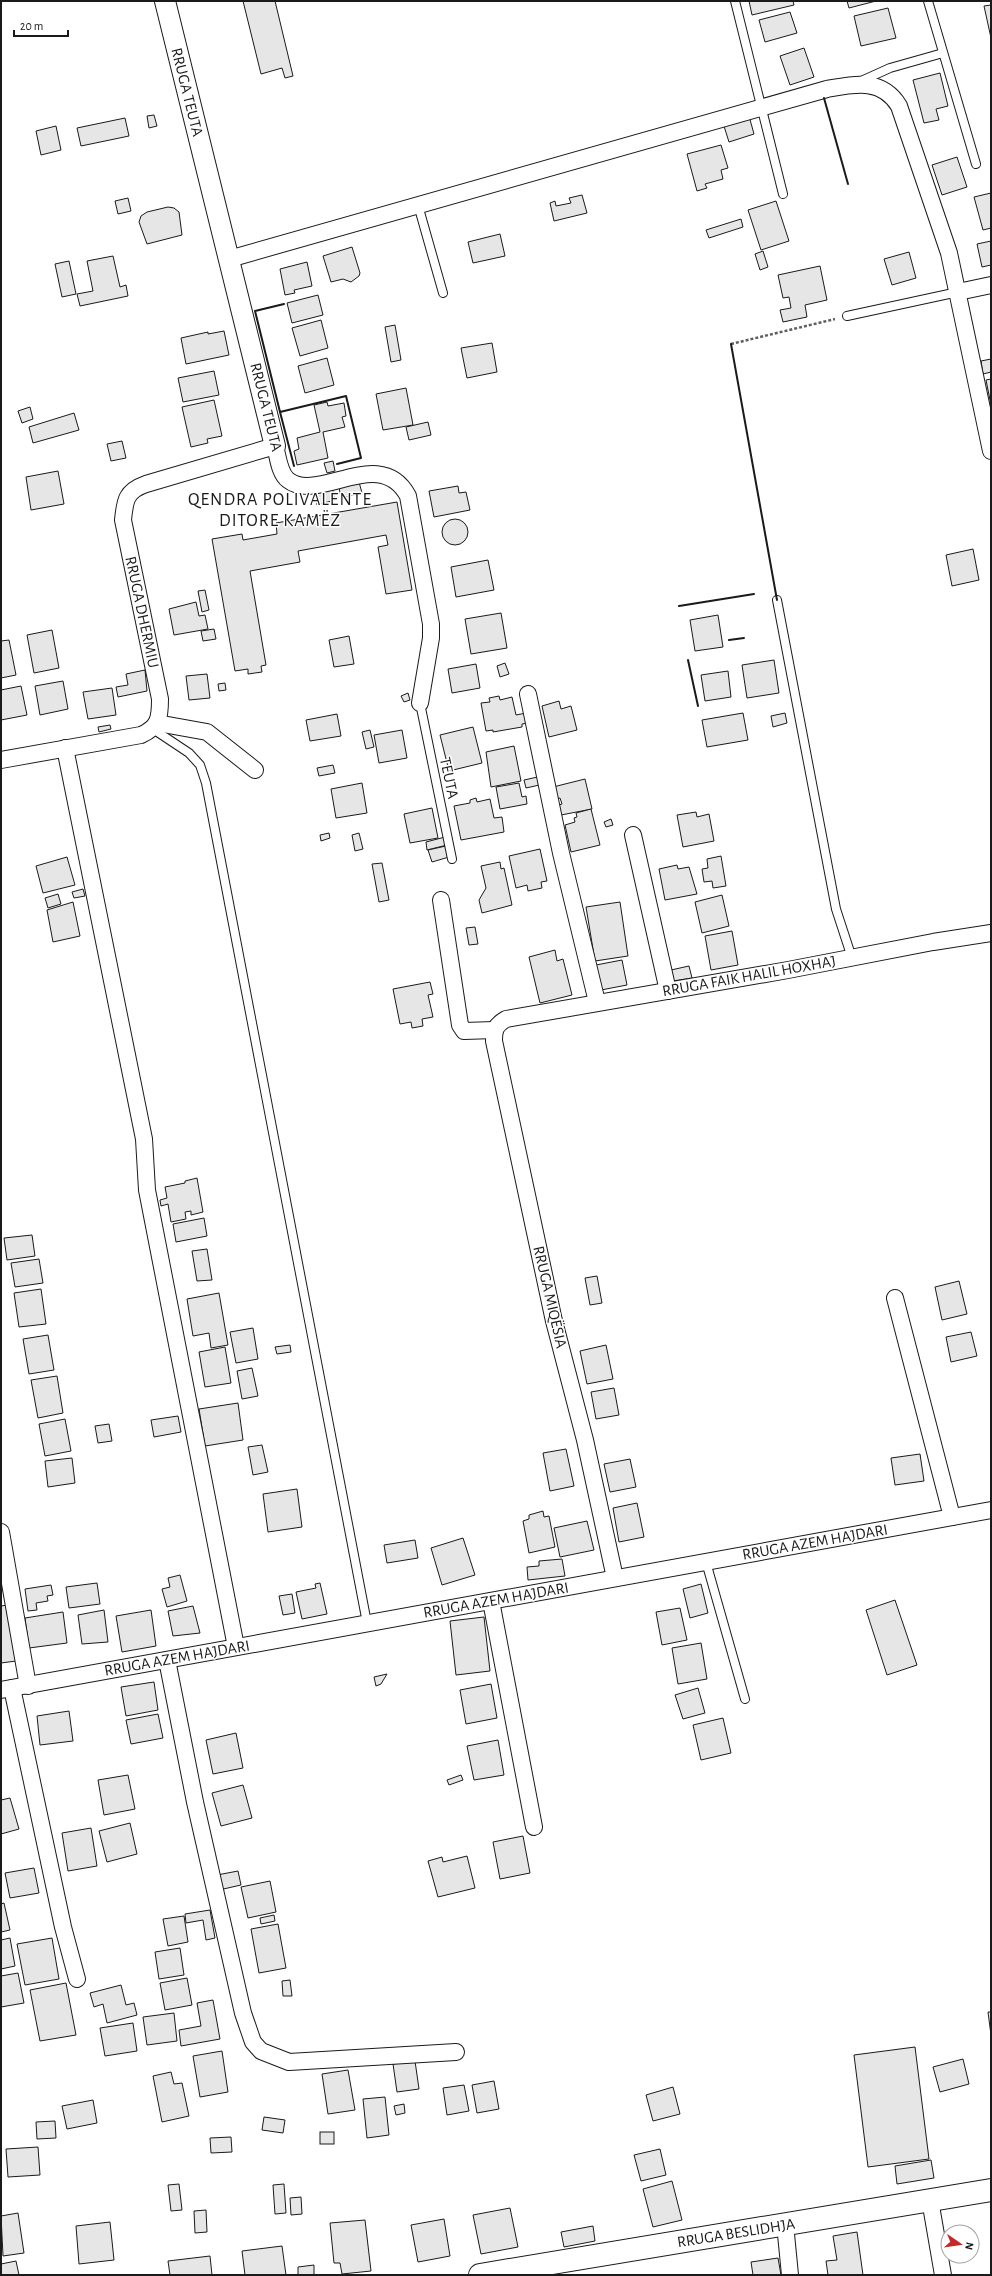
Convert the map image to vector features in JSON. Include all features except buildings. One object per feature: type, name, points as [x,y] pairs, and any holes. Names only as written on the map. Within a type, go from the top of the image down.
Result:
[{"type":"main road","name":"RRUGA BESLIDHJA","points":[[480,2275],[526,2271],[785,2224],[991,2190]]},
{"type":"street","name":"RRUGA TEUTA","points":[[165,1],[282,471],[288,480],[299,484],[312,485],[365,474],[379,475],[402,486],[408,496],[431,624],[431,638],[420,703]]},
{"type":"street","points":[[229,259],[827,89],[852,85],[870,85],[882,89],[893,96],[899,106],[949,253],[991,451]]},
{"type":"street","points":[[958,292],[991,285]]},
{"type":"street","name":"RRUGA DHERMIU","points":[[155,726],[160,699],[123,520],[128,496],[135,488],[146,484],[275,446]]},
{"type":"street","points":[[528,694],[561,853],[597,1002]]},
{"type":"street","points":[[1,760],[141,735],[155,726],[207,732],[255,770]]},
{"type":"street","points":[[65,748],[144,1139],[146,1190],[236,1647]]},
{"type":"street","points":[[633,835],[668,990]]},
{"type":"street","points":[[441,900],[460,1025],[464,1031],[470,1032],[494,1030]]},
{"type":"street","name":"RRUGA FAIK HALIL HOXHAJ","points":[[494,1030],[499,1023],[506,1019],[852,958],[933,942],[991,933]]},
{"type":"street","name":"RRUGA MIQËSIA","points":[[494,1030],[494,1041],[554,1321],[585,1440],[615,1578]]},
{"type":"street","points":[[895,1298],[952,1517]]},
{"type":"street","name":"RRUGA AZEM HAJDARI","points":[[7,1689],[991,1510]]},
{"type":"street","points":[[1,1532],[28,1686]]},
{"type":"street","points":[[491,1601],[534,1827]]},
{"type":"street","points":[[167,1660],[196,1810],[243,2013],[253,2042],[261,2051],[288,2062],[456,2052]]},
{"type":"street","points":[[7,1689],[63,1927],[77,1979]]},
{"type":"street","points":[[930,2200],[944,2275]]},
{"type":"street","points":[[785,2224],[790,2275]]},
{"type":"lane","points":[[735,1],[783,194]]},
{"type":"lane","points":[[928,1],[976,164]]},
{"type":"lane","points":[[852,85],[890,68],[943,53]]},
{"type":"lane","points":[[418,205],[444,293]]},
{"type":"lane","points":[[847,316],[958,292]]},
{"type":"lane","points":[[777,600],[836,909],[852,958]]},
{"type":"lane","name":"TEUTA","points":[[420,703],[452,859]]},
{"type":"lane","points":[[155,726],[189,753],[200,765],[206,783],[367,1623]]},
{"type":"lane","points":[[706,1562],[745,1699]]},
{"type":"path","points":[[731,344],[847,316]]},
{"type":"wall","points":[[824,98],[848,184]]},
{"type":"wall","points":[[284,304],[255,311],[280,412],[346,396],[361,458],[337,464]]},
{"type":"wall","points":[[731,344],[777,600]]},
{"type":"wall","points":[[280,412],[294,466]]},
{"type":"wall","points":[[679,606],[754,594]]},
{"type":"wall","points":[[729,640],[744,638]]},
{"type":"wall","points":[[688,660],[698,706]]},
{"type":"district","name":"QENDRA POLIVALENTE DITORE KAMËZ","points":[[280,510]]}]
